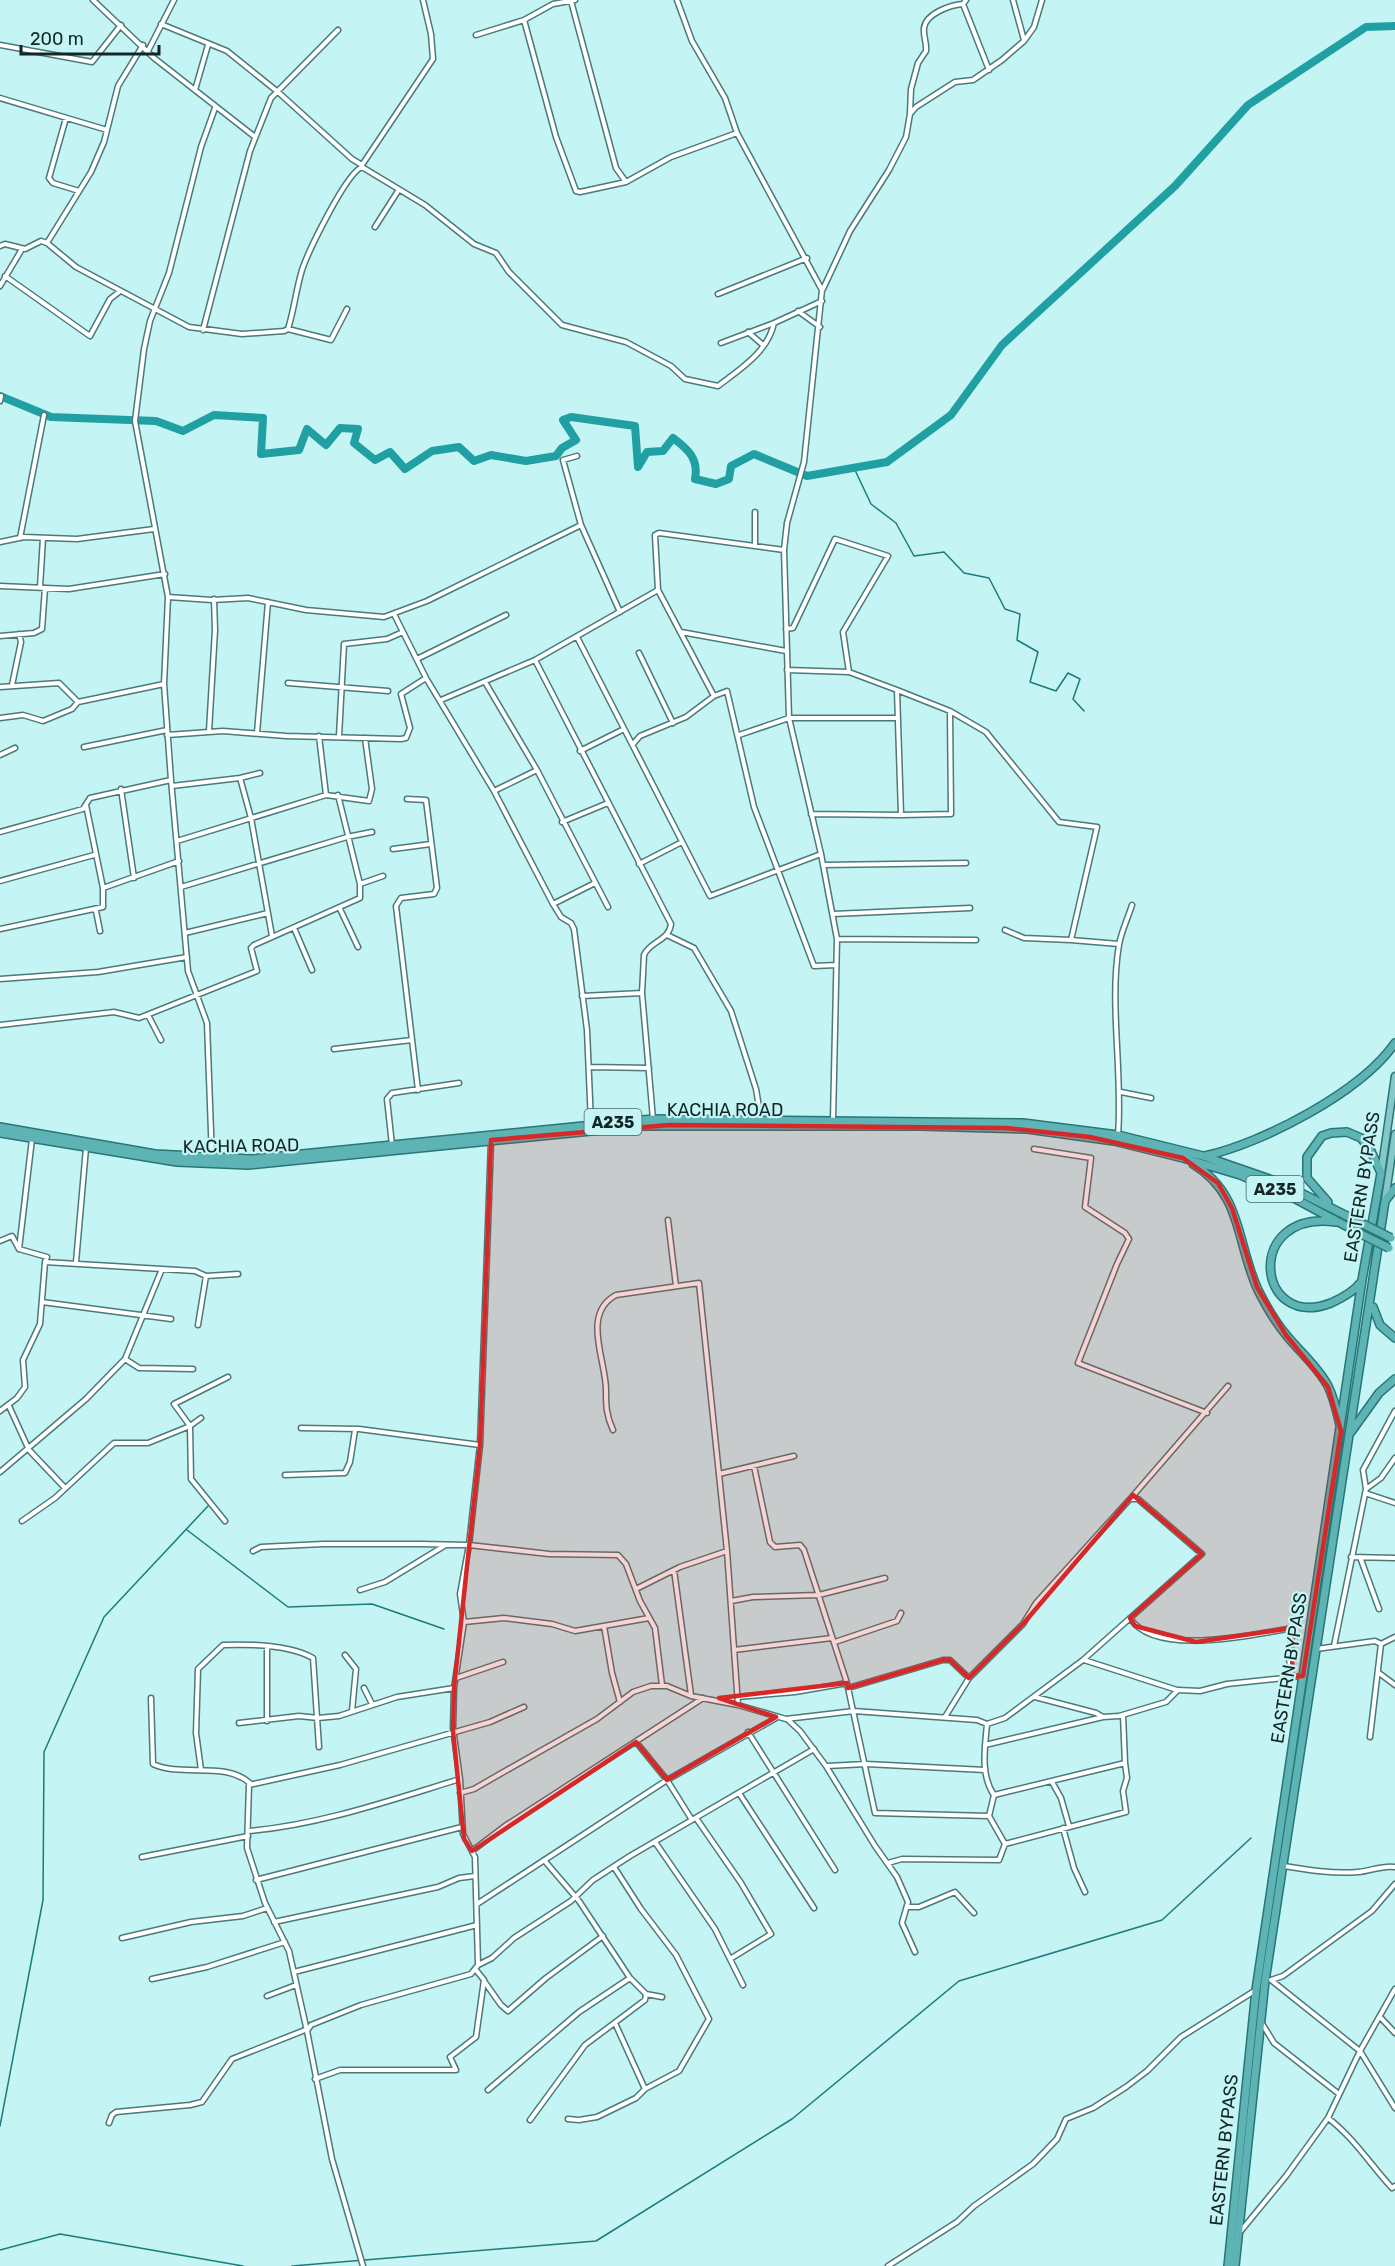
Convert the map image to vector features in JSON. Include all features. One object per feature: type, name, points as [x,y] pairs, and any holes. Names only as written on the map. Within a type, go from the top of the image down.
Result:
[{"type":"highway","points":[[1203,1156],[1239,1148],[1275,1131],[1360,1080],[1379,1064],[1395,1043]]},
{"type":"highway","name":"KACHIA ROAD","points":[[0,1133],[32,1139],[212,1159],[272,1158],[591,1123],[653,1119],[833,1120],[1027,1129],[1090,1137],[1181,1155],[1203,1156],[1272,1180],[1335,1208]]},
{"type":"highway","name":"KACHIA ROAD","points":[[0,1127],[86,1148],[177,1162],[248,1165],[653,1126],[1012,1122],[1118,1135],[1181,1155],[1276,1190],[1392,1250]]},
{"type":"highway","points":[[1335,1208],[1311,1186],[1305,1171],[1307,1157],[1322,1137],[1340,1132],[1354,1134],[1366,1143],[1381,1173]]},
{"type":"highway","points":[[1181,1155],[1203,1170],[1224,1191],[1232,1208],[1257,1287],[1286,1335],[1314,1366],[1328,1387],[1341,1431]]},
{"type":"highway","name":"EASTERN BYPASS","points":[[1228,2266],[1256,1990],[1362,1280],[1381,1173]]},
{"type":"highway","points":[[1385,1201],[1395,1188]]},
{"type":"highway","name":"EASTERN BYPASS","points":[[1235,2266],[1261,2021],[1385,1201]]},
{"type":"highway","name":"A235","points":[[1335,1208],[1393,1240]]},
{"type":"highway","points":[[1343,1223],[1317,1221],[1299,1226],[1283,1236],[1272,1251],[1269,1270],[1271,1277],[1285,1299],[1293,1304],[1313,1307],[1334,1301],[1350,1292],[1362,1280]]},
{"type":"highway","points":[[1371,1302],[1380,1325],[1395,1338]]},
{"type":"highway","points":[[1350,1434],[1379,1393],[1395,1379]]},
{"type":"main road","name":"EASTERN BYPASS","points":[[1381,1173],[1395,1076]]},
{"type":"main road","name":"EASTERN BYPASS","points":[[1385,1201],[1395,1134]]},
{"type":"street","points":[[93,0],[215,108],[255,137]]},
{"type":"street","points":[[148,51],[174,0]]},
{"type":"street","points":[[288,329],[303,268],[329,212],[354,172],[362,166],[434,59],[423,0]]},
{"type":"street","points":[[677,0],[692,41],[725,98],[737,133],[807,258],[822,290],[820,327],[802,473],[787,523],[784,550],[789,718],[824,865],[837,939],[833,1120]]},
{"type":"street","points":[[1013,0],[1024,41]]},
{"type":"street","points":[[910,114],[924,100],[955,82],[973,80],[989,70],[1024,41],[1038,20],[1042,0]]},
{"type":"street","points":[[476,35],[524,20],[554,4],[573,1],[616,168],[626,182]]},
{"type":"street","points":[[822,290],[850,231],[890,170],[906,137],[911,89],[918,63],[926,51],[924,26],[945,8],[965,2],[989,70]]},
{"type":"street","points":[[524,20],[572,186],[580,192],[626,182],[671,157],[737,133]]},
{"type":"street","points":[[161,24],[227,51],[278,92],[352,159],[398,191],[425,205],[474,244],[496,253],[509,272],[562,325],[626,342],[670,366],[685,379],[718,386],[753,359],[772,333],[774,323]]},
{"type":"street","points":[[0,45],[92,62],[121,25]]},
{"type":"street","points":[[203,330],[231,215],[255,137],[271,99],[338,30]]},
{"type":"street","points":[[47,243],[91,172],[107,130],[118,86],[143,45]]},
{"type":"street","points":[[195,90],[208,45]]},
{"type":"street","points":[[0,98],[107,130]]},
{"type":"street","points":[[212,1159],[209,1041],[207,1023],[190,981],[167,732],[164,684],[168,597],[135,422],[144,349],[150,321],[169,273],[201,147],[215,108]]},
{"type":"street","points":[[66,118],[49,178],[53,183],[79,191]]},
{"type":"street","points":[[375,227],[398,191]]},
{"type":"street","points":[[0,246],[5,244],[22,249],[30,248],[41,241],[47,243],[76,267],[130,297]]},
{"type":"street","points":[[0,286],[22,249]]},
{"type":"street","points":[[718,294],[807,258]]},
{"type":"street","points":[[5,276],[90,336],[117,291],[189,327],[242,334],[288,329],[331,340],[347,309]]},
{"type":"street","points":[[721,343],[747,331],[774,323],[822,301]]},
{"type":"street","points":[[797,311],[820,327]]},
{"type":"street","points":[[747,331],[763,345]]},
{"type":"street","points":[[20,538],[44,415]]},
{"type":"street","points":[[578,456],[563,460],[581,525],[620,612]]},
{"type":"street","points":[[755,512],[755,545]]},
{"type":"street","points":[[168,597],[214,600],[248,598],[339,614],[375,617],[394,614],[455,588],[581,525]]},
{"type":"street","points":[[0,542],[20,538],[77,539],[154,529]]},
{"type":"street","points":[[714,696],[658,590],[655,535],[658,533],[784,550]]},
{"type":"street","points":[[0,636],[34,633],[42,629],[43,538]]},
{"type":"street","points":[[786,629],[793,628],[835,539],[888,556],[843,632],[849,672]]},
{"type":"street","points":[[0,586],[96,586],[165,574]]},
{"type":"street","points":[[441,700],[535,660],[658,590]]},
{"type":"street","points":[[209,731],[215,630],[214,600]]},
{"type":"street","points":[[257,733],[268,602]]},
{"type":"street","points":[[394,614],[426,678],[494,791],[553,904],[561,917],[573,925],[590,1067],[591,1123]]},
{"type":"street","points":[[417,659],[506,615]]},
{"type":"street","points":[[339,736],[344,644],[387,639],[403,632]]},
{"type":"street","points":[[680,632],[786,651]]},
{"type":"street","points":[[12,685],[21,642],[19,634]]},
{"type":"street","points":[[577,637],[710,896],[821,854]]},
{"type":"street","points":[[639,653],[673,723]]},
{"type":"street","points":[[535,660],[671,924],[667,935],[645,952],[642,993],[653,1119]]},
{"type":"street","points":[[787,670],[849,672],[950,711],[986,732],[1059,822],[1097,827],[1071,940]]},
{"type":"street","points":[[84,747],[167,732],[209,731],[392,740],[406,738],[410,729],[401,694],[426,678]]},
{"type":"street","points":[[485,682],[537,770],[608,907]]},
{"type":"street","points":[[0,687],[59,683],[78,702]]},
{"type":"street","points":[[288,683],[388,691]]},
{"type":"street","points":[[0,718],[23,715],[43,721],[68,711],[78,702],[164,684]]},
{"type":"street","points":[[897,690],[902,815]]},
{"type":"street","points":[[633,744],[640,736],[673,723],[714,696],[727,691],[754,807],[814,966],[836,965]]},
{"type":"street","points":[[811,814],[951,814],[950,711]]},
{"type":"street","points":[[739,735],[789,718],[898,718]]},
{"type":"street","points":[[580,751],[625,731],[640,736]]},
{"type":"street","points":[[319,736],[326,795]]},
{"type":"street","points":[[177,841],[326,795],[338,795],[367,802],[371,800],[365,738]]},
{"type":"street","points":[[0,755],[15,748]]},
{"type":"street","points":[[494,791],[537,770]]},
{"type":"street","points":[[172,786],[240,778],[260,773]]},
{"type":"street","points":[[240,778],[251,818],[272,936]]},
{"type":"street","points":[[0,832],[83,808],[90,798],[121,789],[171,780]]},
{"type":"street","points":[[121,789],[134,878]]},
{"type":"street","points":[[0,1025],[114,1012],[133,1018],[148,1015],[256,971],[252,948],[272,936],[340,909],[360,898],[360,884],[338,795]]},
{"type":"street","points":[[407,799],[426,800],[436,892],[401,898],[396,906],[418,1090]]},
{"type":"street","points":[[562,822],[608,802]]},
{"type":"street","points":[[0,929],[96,911],[105,905],[86,805]]},
{"type":"street","points":[[181,887],[347,837],[372,832]]},
{"type":"street","points":[[639,864],[682,842]]},
{"type":"street","points":[[393,849],[431,844]]},
{"type":"street","points":[[0,881],[94,855]]},
{"type":"street","points":[[103,888],[179,861]]},
{"type":"street","points":[[824,865],[966,863]]},
{"type":"street","points":[[360,884],[383,876]]},
{"type":"street","points":[[553,904],[595,883]]},
{"type":"street","points":[[1118,1135],[1121,1092],[1117,999],[1119,944],[1132,905]]},
{"type":"street","points":[[833,914],[970,908]]},
{"type":"street","points":[[340,909],[358,947]]},
{"type":"street","points":[[96,911],[100,931]]},
{"type":"street","points":[[185,933],[268,913]]},
{"type":"street","points":[[294,928],[312,970]]},
{"type":"street","points":[[1005,930],[1024,938],[1119,944]]},
{"type":"street","points":[[667,935],[694,948],[735,1019],[761,1119]]},
{"type":"street","points":[[837,939],[976,940]]},
{"type":"street","points":[[0,978],[98,972],[187,957]]},
{"type":"street","points":[[582,996],[642,993]]},
{"type":"street","points":[[1117,999],[1125,999]]},
{"type":"street","points":[[148,1015],[161,1041]]},
{"type":"street","points":[[334,1049],[412,1040]]},
{"type":"street","points":[[590,1067],[649,1068]]},
{"type":"street","points":[[392,1145],[387,1099],[392,1093],[459,1083]]},
{"type":"street","points":[[1121,1092],[1151,1098]]},
{"type":"street","points":[[19,1249],[32,1139]]},
{"type":"street","points":[[492,1140],[480,1445],[470,1545],[460,1594],[464,1622],[454,1688],[453,1731],[460,1779],[462,1827],[464,1839],[472,1851],[475,1876],[477,1967],[501,2006],[508,2011],[546,1978],[603,1936]]},
{"type":"street","points":[[76,1262],[86,1148]]},
{"type":"street","points":[[1034,1149],[1091,1158],[1085,1207],[1125,1233],[1130,1239],[1117,1264],[1078,1363],[1207,1413]]},
{"type":"street","points":[[668,1220],[676,1286]]},
{"type":"street","points":[[0,1241],[12,1236],[19,1249],[47,1257],[40,1324],[24,1356],[25,1387],[9,1406],[0,1411]]},
{"type":"street","points":[[45,1262],[76,1262],[195,1271],[206,1276],[238,1274]]},
{"type":"street","points":[[0,1472],[29,1450],[86,1399],[125,1359],[162,1269]]},
{"type":"street","points":[[198,1325],[206,1276]]},
{"type":"street","points":[[613,1430],[606,1416],[604,1400],[607,1390],[597,1334],[602,1308],[608,1299],[616,1295],[699,1283],[727,1551],[738,1705]]},
{"type":"street","points":[[42,1302],[143,1315],[156,1319],[171,1319]]},
{"type":"street","points":[[125,1359],[132,1366],[139,1368],[193,1369]]},
{"type":"street","points":[[225,1521],[191,1479],[190,1426],[174,1404],[228,1377]]},
{"type":"street","points":[[945,1717],[969,1678],[1023,1624],[1036,1603],[1130,1499],[1179,1440],[1207,1413],[1228,1386]]},
{"type":"street","points":[[9,1406],[29,1450],[65,1488]]},
{"type":"street","points":[[1334,1646],[1366,1491],[1363,1470],[1395,1411]]},
{"type":"street","points":[[22,1521],[65,1488],[114,1443],[148,1443],[190,1426],[201,1418]]},
{"type":"street","points":[[301,1428],[355,1430],[480,1445]]},
{"type":"street","points":[[285,1475],[345,1473],[350,1462],[355,1430]]},
{"type":"street","points":[[719,1474],[794,1456]]},
{"type":"street","points":[[1366,1491],[1381,1478],[1395,1458]]},
{"type":"street","points":[[754,1466],[770,1542],[775,1547],[782,1548],[800,1545],[804,1550],[848,1685],[875,1813],[989,1816]]},
{"type":"street","points":[[1366,1491],[1395,1503]]},
{"type":"street","points":[[460,1793],[474,1789],[597,1719],[633,1692],[662,1685],[691,1696],[738,1705],[786,1719],[854,1711],[977,1720],[987,1724],[1005,1718],[1083,1660],[1202,1554],[1137,1499],[1130,1499]]},
{"type":"street","points":[[253,1551],[261,1547],[323,1544],[421,1544],[470,1545],[549,1554],[618,1556],[626,1564],[655,1628],[662,1685]]},
{"type":"street","points":[[360,1590],[385,1582],[444,1546]]},
{"type":"street","points":[[636,1589],[674,1570],[727,1551]]},
{"type":"street","points":[[1351,1557],[1395,1558]]},
{"type":"street","points":[[1359,1557],[1379,1609]]},
{"type":"street","points":[[674,1570],[691,1696]]},
{"type":"street","points":[[731,1601],[753,1597],[819,1595],[885,1578]]},
{"type":"street","points":[[734,1650],[834,1640],[897,1621],[900,1613]]},
{"type":"street","points":[[464,1622],[504,1618],[552,1624],[575,1631],[649,1618]]},
{"type":"street","points":[[1130,1618],[1135,1626],[1154,1634],[1196,1642],[1293,1628],[1289,1659],[1292,1677]]},
{"type":"street","points":[[604,1626],[612,1673],[620,1702]]},
{"type":"street","points":[[1381,1644],[1395,1636]]},
{"type":"street","points":[[1316,1649],[1375,1641],[1381,1644]]},
{"type":"street","points":[[201,1770],[196,1733],[198,1669],[223,1645],[254,1643],[267,1647],[296,1650],[313,1658],[319,1747]]},
{"type":"street","points":[[1370,1737],[1381,1644]]},
{"type":"street","points":[[267,1647],[267,1721]]},
{"type":"street","points":[[345,1654],[356,1669],[352,1711]]},
{"type":"street","points":[[737,1697],[848,1685],[943,1660],[950,1660],[969,1678]]},
{"type":"street","points":[[1083,1660],[1178,1690],[1200,1691],[1227,1684],[1303,1676]]},
{"type":"street","points":[[456,1678],[503,1662]]},
{"type":"street","points":[[1378,1672],[1395,1685]]},
{"type":"street","points":[[364,1688],[372,1704]]},
{"type":"street","points":[[239,1723],[299,1716],[318,1718],[372,1704],[454,1688]]},
{"type":"street","points":[[985,1745],[1103,1717],[1123,1715],[1166,1702],[1178,1690]]},
{"type":"street","points":[[1034,1697],[1096,1713],[1103,1717]]},
{"type":"street","points":[[151,1698],[153,1764],[176,1770],[235,1773],[251,1784]]},
{"type":"street","points":[[472,1851],[497,1832],[703,1698]]},
{"type":"street","points":[[363,2266],[332,2159],[294,1972],[285,1942],[267,1908],[256,1880],[247,1848],[248,1787],[251,1784],[340,1765],[490,1722],[524,1707]]},
{"type":"street","points":[[1005,1844],[1126,1812],[1123,1791],[1127,1778],[1123,1715]]},
{"type":"street","points":[[476,1904],[667,1780],[776,1717]]},
{"type":"street","points":[[786,1719],[814,1749],[826,1766],[897,1877],[908,1907],[902,1923],[915,1952]]},
{"type":"street","points":[[987,1724],[985,1770],[988,1787],[994,1794]]},
{"type":"street","points":[[748,1732],[835,1870]]},
{"type":"street","points":[[636,1742],[667,1780],[741,1883],[759,1918],[771,1934],[730,1959]]},
{"type":"street","points":[[109,2123],[116,2112],[202,2102],[232,2060],[361,2005],[471,1974],[514,1938],[575,1897],[593,1880],[814,1749]]},
{"type":"street","points":[[994,1794],[1125,1763]]},
{"type":"street","points":[[826,1766],[866,1764],[985,1770]]},
{"type":"street","points":[[248,1831],[269,1829],[359,1810],[460,1779]]},
{"type":"street","points":[[1052,1782],[1061,1798],[1069,1826]]},
{"type":"street","points":[[739,1793],[814,1908]]},
{"type":"street","points":[[994,1794],[989,1816],[1005,1844]]},
{"type":"street","points":[[256,1880],[462,1827]]},
{"type":"street","points":[[1063,1828],[1074,1868],[1084,1892]]},
{"type":"street","points":[[142,1857],[248,1836]]},
{"type":"street","points":[[655,1842],[715,1929],[743,1985]]},
{"type":"street","points":[[888,1863],[902,1859],[999,1860],[1005,1844]]},
{"type":"street","points":[[544,1860],[575,1897],[630,1978],[646,1994],[662,1997]]},
{"type":"street","points":[[1283,1866],[1309,1871],[1360,1872],[1385,1866],[1395,1868]]},
{"type":"street","points":[[568,2119],[597,2117],[636,2098],[645,2089],[679,2071],[709,2019],[676,1955],[641,1909],[614,1867]]},
{"type":"street","points":[[274,1922],[438,1887],[459,1878],[475,1876]]},
{"type":"street","points":[[1268,1981],[1283,1976],[1372,1911],[1395,1884]]},
{"type":"street","points":[[908,1907],[919,1907],[955,1892],[975,1913]]},
{"type":"street","points":[[122,1938],[191,1922],[243,1916],[267,1908]]},
{"type":"street","points":[[294,1972],[477,1924]]},
{"type":"street","points":[[152,1979],[207,1967],[285,1942]]},
{"type":"street","points":[[488,2090],[579,2012],[630,1978]]},
{"type":"street","points":[[315,2079],[330,2072],[348,2070],[408,2068],[453,2072],[456,2067],[450,2057],[473,2041],[478,2032],[484,1980]]},
{"type":"street","points":[[1268,1981],[1360,2051],[1395,2108]]},
{"type":"street","points":[[267,1996],[296,1986]]},
{"type":"street","points":[[1238,2235],[1286,2176],[1328,2118],[1360,2051],[1381,2018],[1395,1989]]},
{"type":"street","points":[[888,2266],[957,2222],[986,2197],[1033,2164],[1057,2139],[1066,2119],[1093,2108],[1126,2087],[1148,2071],[1181,2037],[1256,1990]]},
{"type":"street","points":[[530,2120],[585,2045],[645,2000],[646,1994]]},
{"type":"street","points":[[1381,2018],[1395,2033]]},
{"type":"street","points":[[1261,2021],[1274,2043],[1339,2094]]},
{"type":"street","points":[[615,2023],[645,2089]]},
{"type":"street","points":[[1328,2118],[1348,2133],[1384,2180],[1392,2188],[1395,2187]]},
{"type":"highlighted area","points":[[669,1125],[1006,1128],[1090,1137],[1183,1158],[1218,1183],[1232,1208],[1257,1287],[1286,1335],[1328,1387],[1341,1431],[1303,1676],[1292,1677],[1293,1628],[1196,1642],[1135,1626],[1130,1618],[1202,1554],[1133,1495],[1023,1624],[969,1678],[950,1660],[943,1660],[848,1688],[847,1683],[719,1698],[776,1717],[667,1780],[636,1742],[472,1851],[464,1839],[453,1731],[454,1688],[480,1445],[491,1140]]},
{"type":"waterway","points":[[0,396],[51,417],[156,421],[183,431],[214,415],[263,418],[261,454],[299,450],[307,429],[326,445],[340,428],[358,429],[354,443],[375,460],[390,452],[405,469],[432,451],[459,447],[474,461],[491,455],[526,461],[556,456],[562,448],[576,440],[563,420],[571,417],[635,426],[638,467],[647,452],[663,451],[673,438],[694,460],[695,479],[716,484],[729,479],[731,466],[754,454],[807,476],[887,462],[951,415],[1002,345],[1175,186],[1248,105],[1366,27],[1395,26]]},
{"type":"waterway","points":[[854,468],[871,504],[896,523],[914,556],[944,552],[964,573],[989,578],[1005,609],[1020,614],[1017,640],[1038,652],[1030,682],[1056,691],[1068,673],[1080,679],[1073,699],[1084,711]]},
{"type":"waterway","points":[[0,2126],[43,1900],[44,1752],[104,1617],[208,1506]]},
{"type":"waterway","points":[[187,1530],[288,1607],[372,1604],[444,1629]]},
{"type":"waterway","points":[[292,2266],[596,2241],[792,2119],[959,1981],[1162,1920],[1251,1838]]},
{"type":"waterway","points":[[0,2250],[60,2234],[243,2266]]}]
